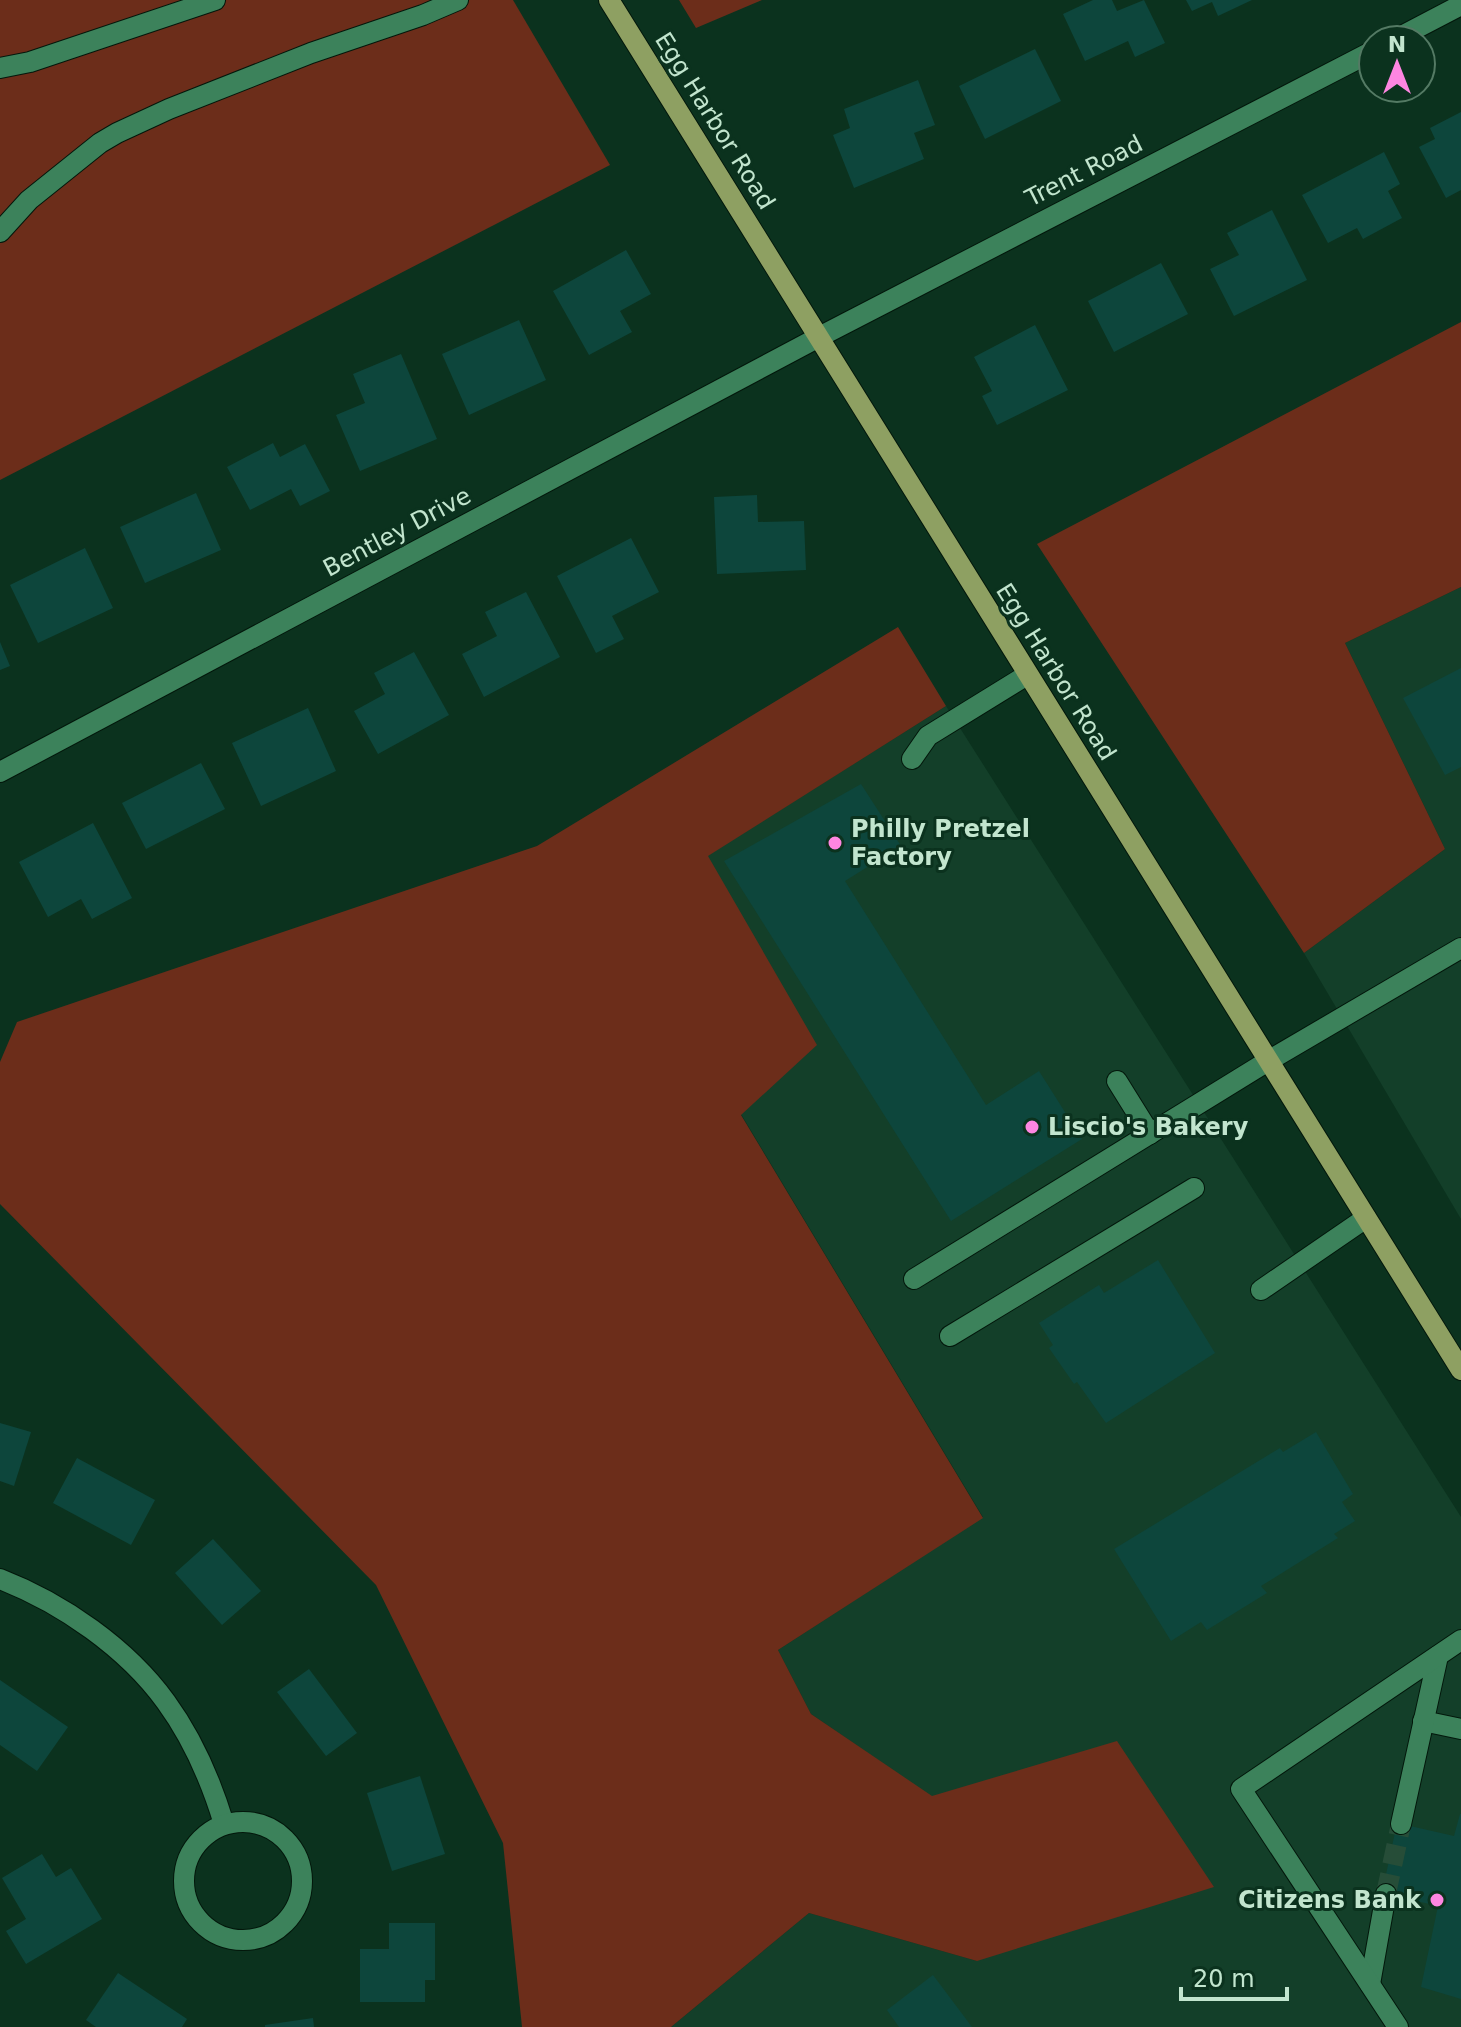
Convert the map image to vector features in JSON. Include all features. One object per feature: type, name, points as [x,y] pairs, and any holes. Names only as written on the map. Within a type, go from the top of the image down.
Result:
[{"type":"main road","name":"Egg Harbor Road","points":[[609,0],[1461,1370]]},
{"type":"street","points":[[0,68],[30,62],[215,0]]},
{"type":"street","points":[[0,232],[29,200],[117,133],[418,7],[458,0]]},
{"type":"street","points":[[1425,24],[1461,5]]},
{"type":"street","name":"Trent Road","points":[[819,337],[1357,59]]},
{"type":"street","name":"Bentley Drive","points":[[0,772],[819,337]]},
{"type":"street","points":[[912,759],[928,736],[1027,675]]},
{"type":"street","points":[[914,1279],[1268,1061],[1461,948]]},
{"type":"street","points":[[1117,1081],[1150,1134]]},
{"type":"street","points":[[950,1336],[1194,1188]]},
{"type":"street","points":[[1261,1290],[1366,1218]]},
{"type":"street","points":[[0,1579],[53,1605],[91,1630],[129,1663],[165,1701],[212,1785],[224,1824]]},
{"type":"street","points":[[1398,2027],[1241,1789],[1461,1640]]},
{"type":"street","points":[[1401,1824],[1438,1656]]},
{"type":"street","points":[[1423,1721],[1461,1729]]},
{"type":"street","points":[[245,1821],[265,1825],[282,1836],[295,1852],[302,1871],[302,1891],[294,1911],[281,1926],[263,1936],[245,1940],[226,1938],[202,1923],[186,1900],[183,1881],[186,1863],[194,1846],[208,1832],[224,1824],[245,1821]]},
{"type":"street","points":[[1370,1984],[1386,1894]]},
{"type":"shaded area","points":[[0,0],[513,0],[610,165],[0,480]]},
{"type":"shaded area","points":[[679,0],[762,0],[696,28]]},
{"type":"shaded area","points":[[1461,322],[1461,587],[1345,643],[1445,849],[1304,953],[1037,544]]},
{"type":"shaded area","points":[[1461,587],[1461,1219],[1304,953],[1445,849],[1345,643]]},
{"type":"shaded area","points":[[898,627],[946,706],[708,856],[817,1045],[741,1115],[983,1518],[778,1650],[811,1714],[932,1796],[1117,1741],[1214,1887],[977,1961],[809,1913],[671,2027],[522,2027],[503,1843],[376,1585],[0,1204],[0,1062],[17,1022],[537,846]]},
{"type":"shaded area","points":[[946,706],[1461,1517],[1461,2027],[671,2027],[809,1913],[977,1961],[1117,1742],[932,1797],[811,1714],[778,1650],[983,1517],[741,1114],[816,1045],[707,856]]},
{"type":"building","points":[[1093,0],[1112,0],[1117,11],[1144,0],[1165,43],[1135,57],[1128,41],[1085,61],[1063,14]]},
{"type":"building","points":[[1186,0],[1252,0],[1218,16],[1212,2],[1192,11]]},
{"type":"building","points":[[1035,49],[1061,101],[985,139],[959,86]]},
{"type":"building","points":[[918,80],[935,125],[914,133],[924,159],[854,188],[833,135],[850,128],[844,109]]},
{"type":"building","points":[[1461,112],[1461,190],[1446,198],[1419,147],[1435,139],[1430,128]]},
{"type":"building","points":[[1384,152],[1400,184],[1388,191],[1402,218],[1363,239],[1357,228],[1328,243],[1302,195]]},
{"type":"building","points":[[1272,210],[1307,280],[1234,316],[1210,269],[1239,255],[1227,233]]},
{"type":"building","points":[[626,250],[651,294],[620,311],[632,332],[589,355],[553,291]]},
{"type":"building","points":[[1161,263],[1188,314],[1114,352],[1088,301]]},
{"type":"building","points":[[519,320],[546,380],[469,415],[442,354]]},
{"type":"building","points":[[1035,325],[1068,390],[997,425],[982,396],[992,391],[974,357]]},
{"type":"building","points":[[401,354],[437,439],[360,471],[336,415],[365,403],[353,374]]},
{"type":"building","points":[[273,443],[280,457],[305,444],[330,491],[300,506],[291,489],[250,510],[227,467]]},
{"type":"building","points":[[196,493],[221,550],[145,583],[120,527]]},
{"type":"building","points":[[757,495],[758,522],[804,521],[806,570],[717,574],[714,497]]},
{"type":"building","points":[[631,538],[659,592],[612,616],[624,639],[596,653],[557,576]]},
{"type":"building","points":[[85,548],[113,608],[38,643],[10,585]]},
{"type":"building","points":[[526,592],[560,657],[484,697],[462,654],[497,636],[485,612]]},
{"type":"building","points":[[0,642],[10,666],[0,670]]},
{"type":"building","points":[[414,652],[449,715],[378,754],[354,711],[385,694],[374,673]]},
{"type":"building","points":[[1461,668],[1461,767],[1445,775],[1403,698]]},
{"type":"building","points":[[308,708],[336,771],[261,806],[232,743]]},
{"type":"building","points":[[201,763],[225,809],[146,849],[122,803]]},
{"type":"building","points":[[861,784],[901,846],[845,881],[986,1105],[1039,1071],[1082,1139],[951,1221],[724,861]]},
{"type":"building","points":[[93,823],[132,898],[92,919],[81,899],[48,917],[19,862]]},
{"type":"building","points":[[1158,1260],[1215,1353],[1106,1423],[1049,1348],[1053,1345],[1039,1323],[1099,1285],[1104,1293]]},
{"type":"building","points":[[0,1423],[31,1432],[14,1486],[0,1481]]},
{"type":"building","points":[[1316,1432],[1353,1494],[1342,1502],[1355,1521],[1334,1534],[1338,1538],[1261,1586],[1267,1593],[1207,1630],[1201,1622],[1171,1641],[1114,1549],[1280,1448],[1283,1452]]},
{"type":"building","points":[[77,1458],[155,1500],[131,1545],[53,1503]]},
{"type":"building","points":[[213,1539],[261,1591],[222,1625],[175,1573]]},
{"type":"building","points":[[309,1669],[357,1733],[326,1756],[277,1692]]},
{"type":"building","points":[[0,1680],[68,1727],[37,1771],[0,1745]]},
{"type":"building","points":[[420,1776],[445,1854],[392,1871],[367,1793]]},
{"type":"building","name":"Citizens Bank","points":[[1460,1814],[1461,1999],[1421,1987],[1438,1906],[1382,1893],[1397,1823],[1454,1836]]},
{"type":"building","points":[[42,1854],[56,1877],[71,1868],[102,1919],[26,1964],[6,1931],[26,1919],[2,1878]]},
{"type":"building","points":[[389,1923],[435,1923],[435,1980],[425,1980],[425,2002],[360,2002],[360,1949],[389,1949]]},
{"type":"building","points":[[118,1973],[187,2019],[182,2027],[96,2027],[86,2020]]},
{"type":"building","points":[[933,1975],[972,2027],[899,2027],[887,2010]]},
{"type":"building","points":[[313,2018],[314,2027],[265,2027],[265,2025]]},
{"type":"tunnel","points":[[1386,1894],[1401,1824]]},
{"type":"place","name":"Philly Pretzel Factory","points":[[835,843]]},
{"type":"place","name":"Liscio's Bakery","points":[[1032,1127]]},
{"type":"place","name":"Citizens Bank","points":[[1437,1900]]}]
